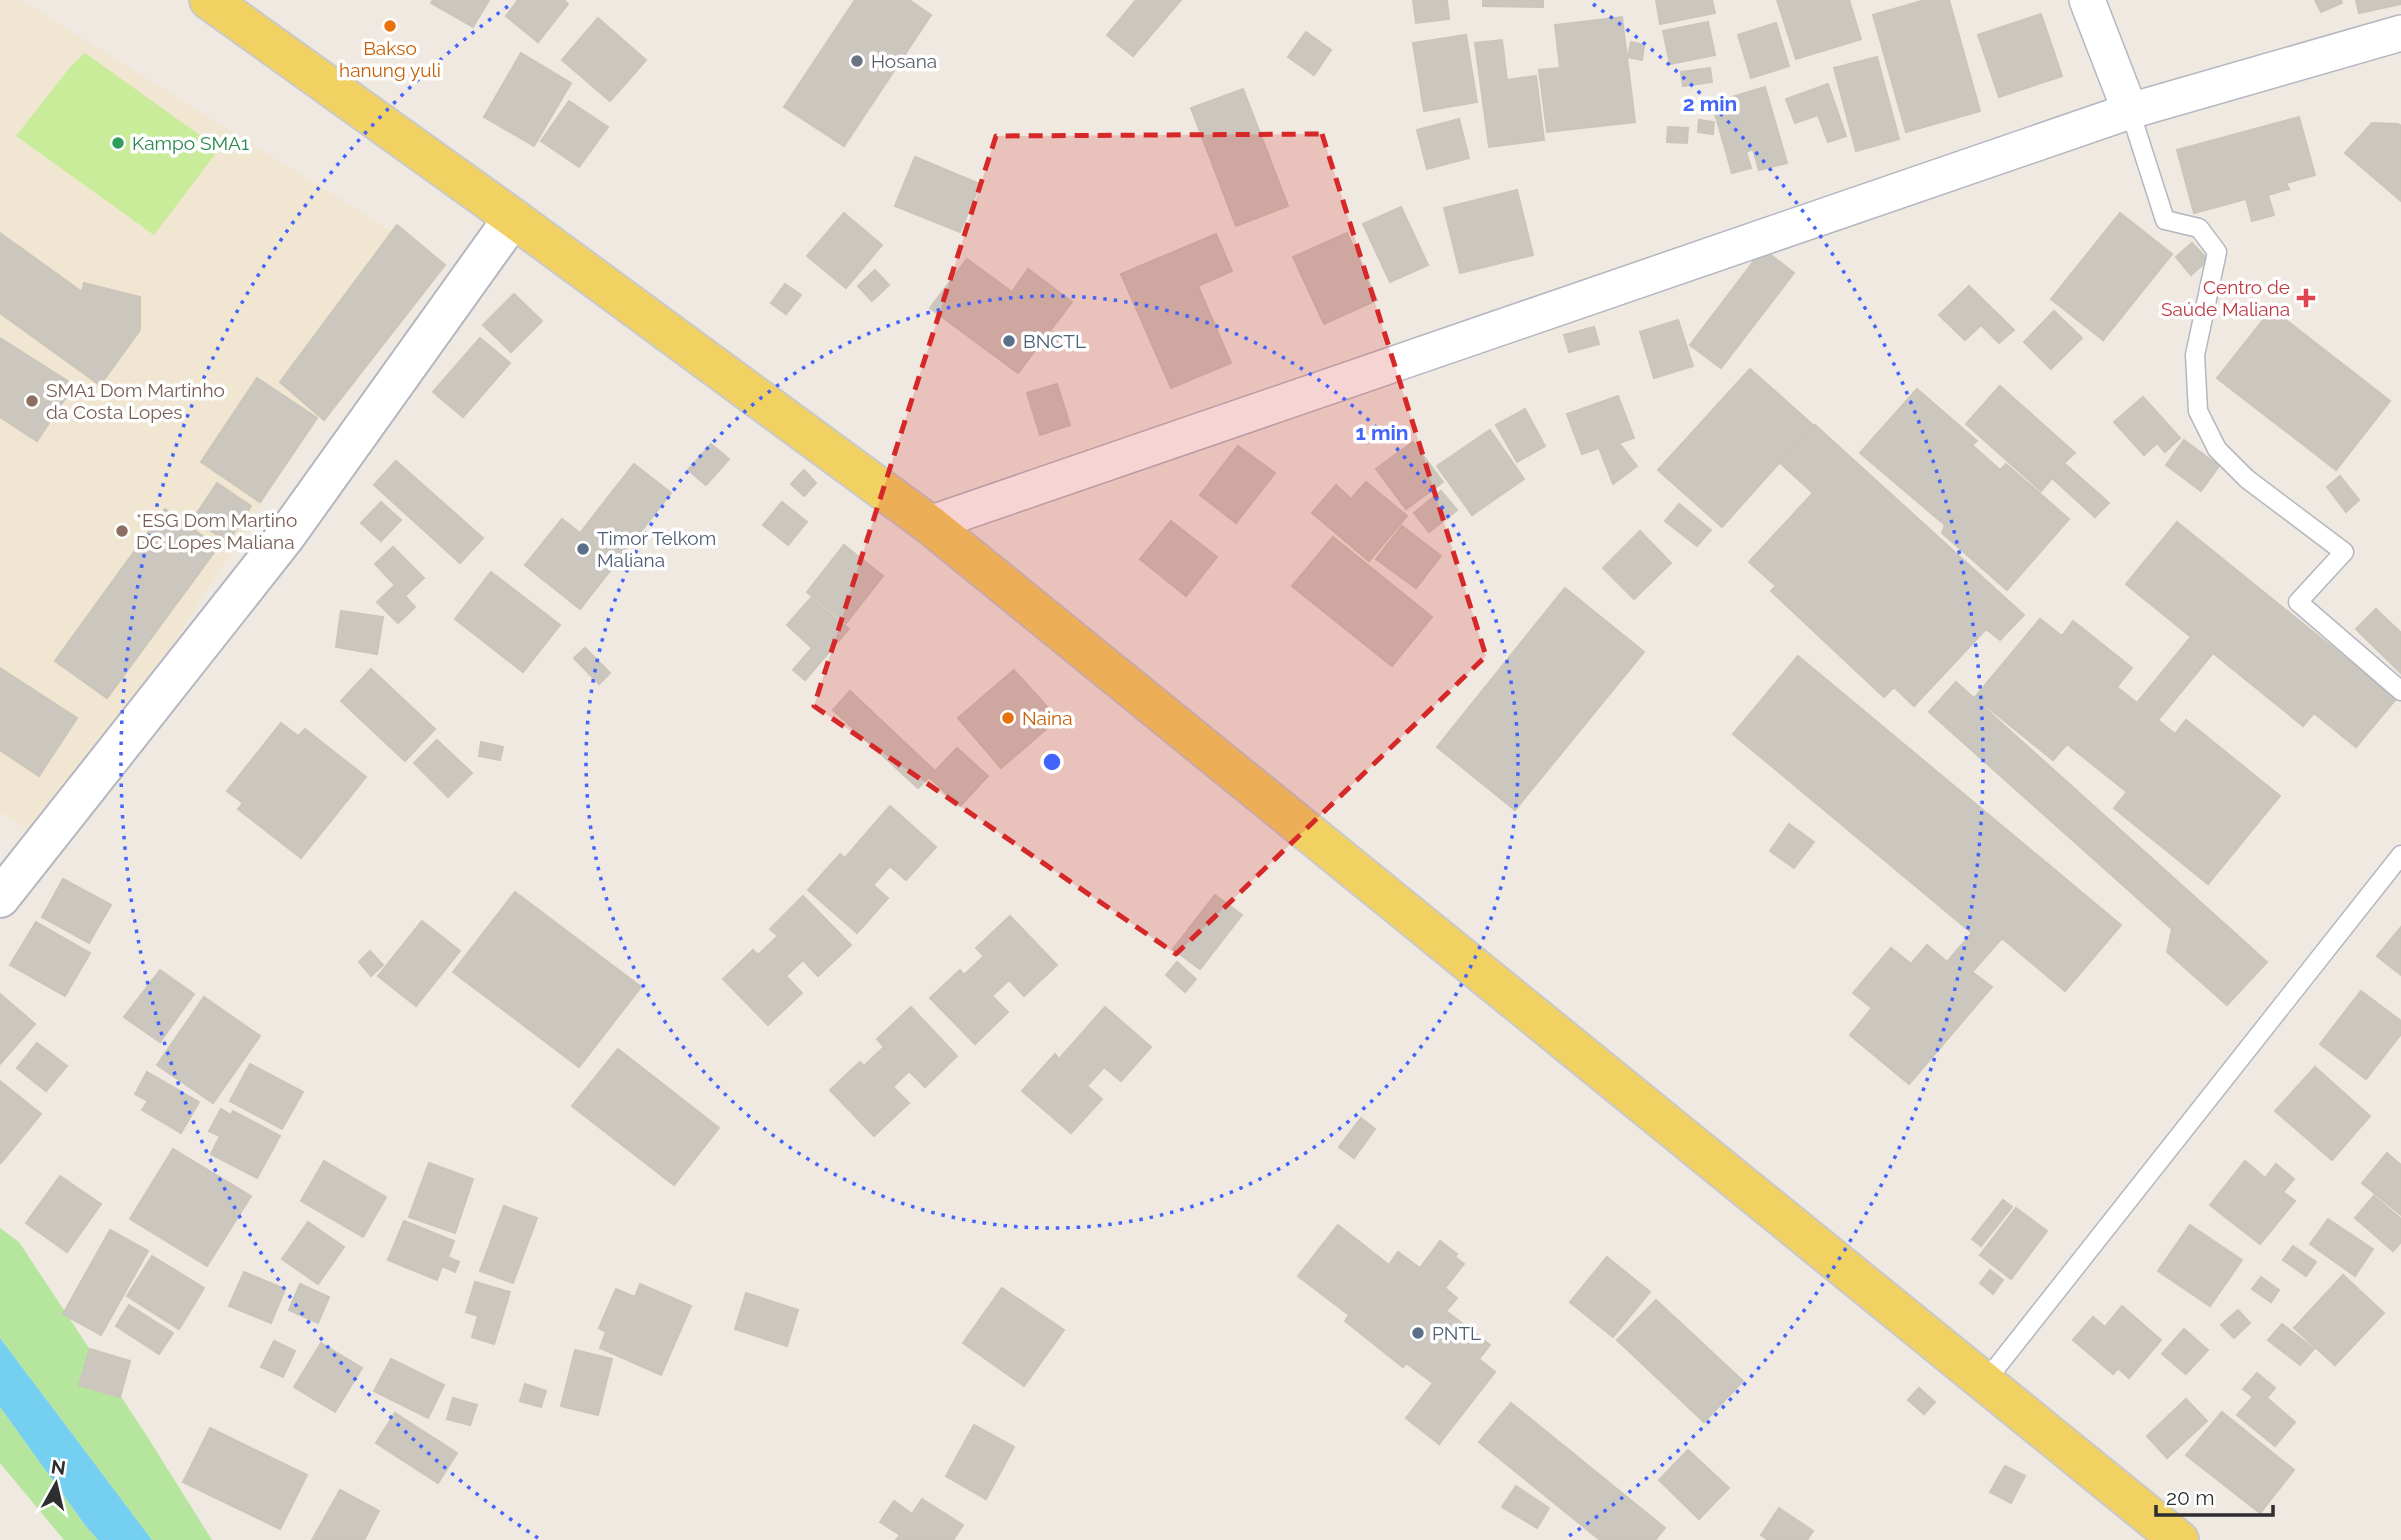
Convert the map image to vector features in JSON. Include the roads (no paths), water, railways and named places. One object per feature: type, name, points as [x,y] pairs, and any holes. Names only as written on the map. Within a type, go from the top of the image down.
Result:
[{"type":"main road","points":[[209,0],[513,218],[929,524],[2179,1540]]},
{"type":"street","points":[[2087,0],[2130,111]]},
{"type":"street","points":[[929,524],[2130,111],[2401,33]]},
{"type":"street","points":[[0,898],[285,537],[513,218]]},
{"type":"lane","points":[[2130,111],[2165,220],[2199,228],[2217,251],[2195,355],[2198,411],[2217,449],[2247,480],[2344,552],[2298,602],[2401,691]]},
{"type":"lane","points":[[1984,1383],[2401,855]]},
{"type":"water","points":[[0,1338],[152,1540],[98,1540],[85,1525],[0,1407]]},
{"type":"place","name":"Bakso hanung yuli","points":[[390,26]]},
{"type":"place","name":"Hosana","points":[[857,61]]},
{"type":"place","name":"Kampo SMA1","points":[[118,143]]},
{"type":"place","name":"Centro de Saúde Maliana","points":[[2306,298]]},
{"type":"place","name":"BNCTL","points":[[1009,341]]},
{"type":"place","name":"SMA1 Dom Martinho da Costa Lopes","points":[[32,401]]},
{"type":"place","name":"*ESG Dom Martino DC Lopes Maliana","points":[[122,531]]},
{"type":"place","name":"Timor Telkom Maliana","points":[[583,549]]},
{"type":"place","name":"Naina","points":[[1008,718]]},
{"type":"place","name":"PNTL","points":[[1418,1333]]}]
